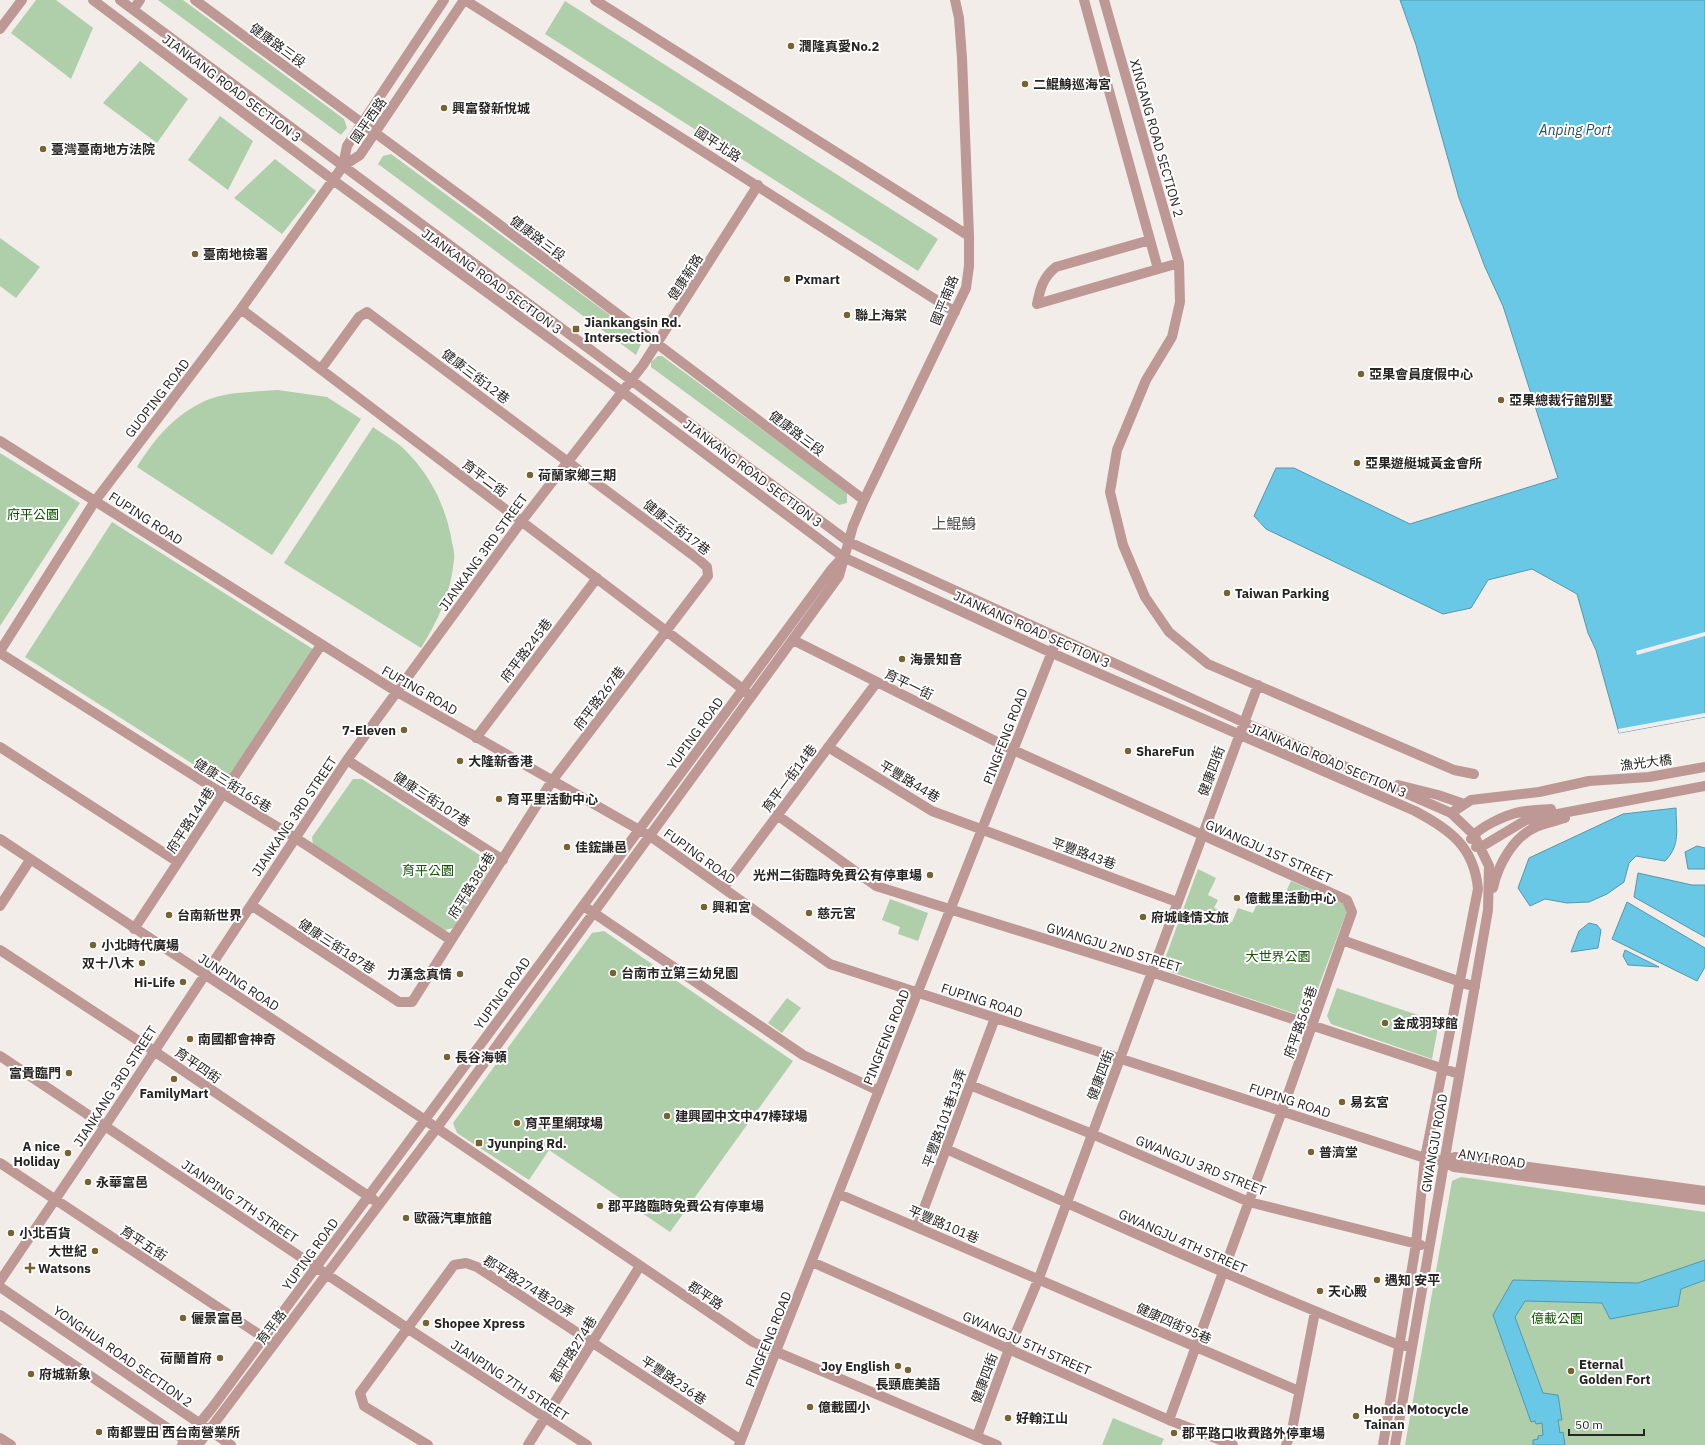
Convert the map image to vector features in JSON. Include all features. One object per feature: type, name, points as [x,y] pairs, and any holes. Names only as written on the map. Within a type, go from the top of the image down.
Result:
[{"type":"street","points":[[0,29],[22,0]]},
{"type":"street","name":"JIANKANG ROAD SECTION 3","points":[[93,0],[333,180],[622,392],[843,557],[1052,653],[1415,811],[1440,824],[1457,838],[1466,849]]},
{"type":"street","name":"JIANKANG ROAD SECTION 3","points":[[120,0],[848,542],[1057,639],[1451,813],[1474,835],[1481,847]]},
{"type":"street","points":[[134,10],[140,0]]},
{"type":"street","name":"健康路三段","points":[[195,0],[375,133],[864,500]]},
{"type":"street","name":"國平西路","points":[[343,166],[348,146],[444,0]]},
{"type":"street","name":"國平西路","points":[[343,166],[360,155],[465,0]]},
{"type":"street","name":"國平北路","points":[[465,0],[758,185],[955,312]]},
{"type":"street","points":[[595,0],[969,236]]},
{"type":"street","name":"國平南路","points":[[848,542],[864,500],[966,288],[970,266],[969,236],[962,58],[959,18],[955,0]]},
{"type":"street","points":[[1084,0],[1158,269]]},
{"type":"street","name":"XINGANG ROAD SECTION 2","points":[[1104,0],[1179,263],[1180,302],[1172,337],[1146,380],[1117,450],[1110,492],[1123,545],[1145,597],[1169,632],[1208,664],[1454,770],[1474,774]]},
{"type":"street","name":"GUOPING ROAD","points":[[0,652],[95,501],[241,309],[343,166]]},
{"type":"street","name":"健康新路","points":[[631,380],[657,344],[758,185]]},
{"type":"street","points":[[1150,240],[1056,267],[1047,274],[1041,286],[1037,304],[1179,263]]},
{"type":"street","name":"育平二街","points":[[241,309],[752,696]]},
{"type":"street","name":"健康三街12巷","points":[[321,369],[359,317],[367,312],[568,461]]},
{"type":"street","name":"JIANKANG 3RD STREET","points":[[0,1281],[105,1126],[347,760],[521,522],[631,380]]},
{"type":"street","name":"FUPING ROAD","points":[[0,441],[397,692],[650,836],[830,964],[1425,1158],[1443,1161]]},
{"type":"street","name":"健康三街17巷","points":[[568,461],[707,567],[708,576],[667,631]]},
{"type":"street","name":"YUPING ROAD","points":[[436,1129],[839,576],[848,542]]},
{"type":"street","name":"YUPING ROAD","points":[[187,1443],[199,1424],[831,570],[843,557]]},
{"type":"street","name":"府平路245巷","points":[[476,738],[596,578]]},
{"type":"street","name":"府平路267巷","points":[[552,781],[667,631]]},
{"type":"street","name":"PINGFENG ROAD","points":[[740,1443],[1057,639]]},
{"type":"street","name":"育平一街","points":[[793,640],[1013,750]]},
{"type":"street","name":"府平路144巷","points":[[134,929],[321,645]]},
{"type":"street","name":"健康三街165巷","points":[[0,652],[294,838],[451,940]]},
{"type":"street","name":"育平一街14巷","points":[[723,888],[877,682]]},
{"type":"street","name":"健康四街","points":[[978,1436],[1009,1349],[1039,1278],[1238,735],[1258,685]]},
{"type":"street","points":[[0,747],[178,862]]},
{"type":"street","name":"平豐路44巷","points":[[828,747],[932,811],[982,829]]},
{"type":"street","name":"GWANGJU 1ST STREET","points":[[1013,750],[1347,900],[1352,912],[1342,940]]},
{"type":"street","name":"健康三街107巷","points":[[347,760],[502,860]]},
{"type":"street","name":"漁光大橋","points":[[1451,813],[1471,800],[1539,792],[1589,781],[1650,777],[1705,767]]},
{"type":"street","points":[[1369,777],[1438,795],[1464,804]]},
{"type":"street","name":"府平路386巷","points":[[412,1002],[552,781]]},
{"type":"street","points":[[1466,849],[1481,847],[1526,820],[1702,786]]},
{"type":"street","points":[[1466,849],[1474,835],[1493,822],[1520,812],[1597,806]]},
{"type":"street","points":[[1488,910],[1494,883],[1504,859],[1517,840],[1535,828],[1597,806]]},
{"type":"street","name":"GWANGJU 2ND STREET","points":[[777,815],[876,886],[1313,1024],[1459,1074]]},
{"type":"street","name":"平豐路43巷","points":[[982,829],[1177,902]]},
{"type":"street","name":"JUNPING ROAD","points":[[0,839],[425,1120]]},
{"type":"street","name":"GWANGJU ROAD","points":[[1396,1445],[1430,1247],[1443,1161],[1488,910],[1490,866],[1481,847]]},
{"type":"street","name":"GWANGJU ROAD","points":[[1383,1445],[1416,1244],[1425,1158],[1441,1069],[1478,889],[1477,872],[1466,849]]},
{"type":"street","points":[[0,906],[30,860]]},
{"type":"street","name":"健康三街187巷","points":[[251,905],[399,1002],[412,1002]]},
{"type":"street","points":[[583,906],[803,1055],[879,1091]]},
{"type":"street","points":[[1342,940],[1475,987]]},
{"type":"street","name":"府平路565巷","points":[[1169,1420],[1282,1111],[1342,940]]},
{"type":"street","name":"育平四街","points":[[0,950],[154,1050],[380,1204]]},
{"type":"street","name":"平豐路101巷13弄","points":[[918,1227],[995,1018]]},
{"type":"street","name":"JIANPING 7TH STREET","points":[[0,1056],[407,1328],[587,1445]]},
{"type":"street","name":"GWANGJU 3RD STREET","points":[[970,1085],[1092,1134],[1249,1202],[1430,1247]]},
{"type":"street","name":"郡平路","points":[[425,1120],[436,1129],[753,1342],[997,1445]]},
{"type":"street","name":"育平路","points":[[198,1445],[436,1129]]},
{"type":"street","name":"GWANGJU 4TH STREET","points":[[946,1149],[1223,1273],[1315,1312],[1399,1345],[1412,1346]]},
{"type":"street","name":"ANYI ROAD","points":[[1443,1161],[1455,1157],[1705,1191]]},
{"type":"street","name":"ANYI ROAD","points":[[1443,1161],[1454,1167],[1705,1200]]},
{"type":"street","name":"育平五街","points":[[0,1163],[274,1345]]},
{"type":"street","name":"平豐路101巷","points":[[839,1194],[1039,1278]]},
{"type":"street","name":"GWANGJU 5TH STREET","points":[[812,1262],[1169,1420],[1233,1445]]},
{"type":"street","name":"郡平路274巷20弄","points":[[428,1445],[364,1406],[360,1393],[454,1265],[466,1263],[477,1267],[593,1342]]},
{"type":"street","name":"郡平路274巷","points":[[528,1445],[640,1266]]},
{"type":"street","name":"健康四街95巷","points":[[1039,1278],[1299,1391]]},
{"type":"street","name":"YONGHUA ROAD SECTION 2","points":[[0,1287],[231,1445]]},
{"type":"street","points":[[1286,1445],[1292,1430],[1315,1312]]},
{"type":"street","points":[[0,1315],[187,1443]]},
{"type":"street","name":"平豐路236巷","points":[[593,1342],[740,1443]]},
{"type":"street","points":[[0,1438],[11,1445]]},
{"type":"green space","points":[[36,0],[56,0],[93,28],[71,79],[11,33]]},
{"type":"green space","points":[[158,0],[183,0],[344,119],[347,128],[341,135]]},
{"type":"green space","points":[[565,1],[938,239],[918,271],[545,34]]},
{"type":"green space","points":[[140,61],[188,99],[157,143],[103,103]]},
{"type":"green space","points":[[220,116],[253,141],[228,190],[188,160]]},
{"type":"green space","points":[[391,154],[637,335],[641,344],[636,355],[378,164],[383,156]]},
{"type":"green space","points":[[275,159],[316,191],[282,234],[234,198]]},
{"type":"green space","points":[[0,238],[40,267],[16,298],[0,286]]},
{"type":"green space","points":[[658,356],[662,356],[847,492],[847,503],[839,505],[651,367],[651,362]]},
{"type":"green space","points":[[278,390],[327,397],[361,419],[272,555],[137,467],[151,446],[167,428],[185,412],[215,397],[242,392]]},
{"type":"green space","points":[[373,427],[396,442],[413,458],[435,491],[446,516],[449,529],[454,555],[450,583],[443,606],[421,648],[284,563]]},
{"type":"green space","name":"府平公園","points":[[0,453],[80,503],[0,626]]},
{"type":"green space","points":[[112,522],[316,651],[229,787],[25,657]]},
{"type":"green space","name":"育平公園","points":[[353,779],[362,779],[489,861],[490,868],[453,928],[445,930],[313,844],[312,837]]},
{"type":"green space","name":"大世界公園","points":[[1198,869],[1216,878],[1208,895],[1218,900],[1214,908],[1219,910],[1217,915],[1232,922],[1238,908],[1253,913],[1263,890],[1282,900],[1291,881],[1344,904],[1347,911],[1309,1012],[1302,1016],[1168,971],[1163,964]]},
{"type":"green space","points":[[890,899],[928,913],[918,941],[898,934],[900,927],[882,920]]},
{"type":"green space","points":[[604,931],[793,1061],[670,1232],[549,1150],[529,1180],[457,1133],[453,1123],[592,933]]},
{"type":"green space","name":"金成羽球館","points":[[1337,988],[1439,1022],[1432,1059],[1331,1024],[1327,1016]]},
{"type":"green space","points":[[787,998],[801,1008],[782,1033],[768,1023]]},
{"type":"green space","name":"億載公園","points":[[1461,1177],[1705,1212],[1705,1445],[1405,1445],[1452,1181]]},
{"type":"green space","points":[[1113,1418],[1164,1439],[1161,1445],[1102,1445]]},
{"type":"water","name":"Anping Port","points":[[1400,0],[1705,0],[1705,717],[1619,733],[1596,650],[1588,633],[1577,594],[1532,569],[1488,580],[1471,608],[1443,614],[1266,529],[1254,516],[1276,468],[1294,468],[1410,524],[1558,478],[1503,306],[1485,267],[1459,198],[1416,45]]},
{"type":"water","points":[[1676,808],[1676,843],[1670,855],[1665,861],[1636,856],[1629,863],[1624,882],[1607,894],[1589,902],[1567,903],[1545,899],[1530,906],[1518,888],[1529,858],[1623,814]]},
{"type":"water","points":[[1697,846],[1705,848],[1705,869],[1688,869],[1685,852]]},
{"type":"water","points":[[1638,873],[1692,885],[1705,885],[1705,937],[1634,897]]},
{"type":"water","points":[[1627,902],[1705,948],[1705,967],[1697,981],[1612,939]]},
{"type":"water","points":[[1589,923],[1597,925],[1601,930],[1598,948],[1571,952],[1579,931]]},
{"type":"water","points":[[1625,950],[1659,967],[1628,965],[1623,956]]},
{"type":"water","points":[[1705,1260],[1705,1280],[1681,1289],[1678,1306],[1610,1319],[1602,1303],[1525,1301],[1515,1317],[1543,1393],[1558,1395],[1562,1420],[1558,1420],[1560,1433],[1563,1432],[1565,1445],[1533,1445],[1533,1440],[1538,1439],[1538,1436],[1543,1435],[1542,1423],[1536,1424],[1535,1421],[1531,1422],[1493,1315],[1513,1280],[1638,1283]]},
{"type":"pier","points":[[1705,632],[1705,636],[1637,655],[1636,651]]},
{"type":"pier","points":[[1705,713],[1705,717],[1619,733],[1618,729]]},
{"type":"place","name":"潤隆真愛No.2","points":[[791,46]]},
{"type":"place","name":"二鯤鯓巡海宮","points":[[1025,84]]},
{"type":"place","name":"興富發新悅城","points":[[444,108]]},
{"type":"place","name":"臺灣臺南地方法院","points":[[43,149]]},
{"type":"place","name":"臺南地檢署","points":[[195,254]]},
{"type":"place","name":"Pxmart","points":[[787,279]]},
{"type":"place","name":"聯上海棠","points":[[847,315]]},
{"type":"place","name":"Jiankangsin Rd. Intersection","points":[[576,329]]},
{"type":"place","name":"亞果會員度假中心","points":[[1361,374]]},
{"type":"place","name":"亞果總裁行館別墅","points":[[1501,400]]},
{"type":"place","name":"亞果遊艇城黃金會所","points":[[1357,463]]},
{"type":"place","name":"荷蘭家鄉三期","points":[[530,475]]},
{"type":"place","name":"Taiwan Parking","points":[[1227,593]]},
{"type":"place","name":"海景知音","points":[[902,659]]},
{"type":"place","name":"7-Eleven","points":[[404,730]]},
{"type":"place","name":"ShareFun","points":[[1128,751]]},
{"type":"place","name":"大隆新香港","points":[[460,761]]},
{"type":"place","name":"育平里活動中心","points":[[499,799]]},
{"type":"place","name":"佳鋐謙邑","points":[[567,847]]},
{"type":"place","name":"光州二街臨時免費公有停車場","points":[[930,875]]},
{"type":"place","name":"億載里活動中心","points":[[1237,898]]},
{"type":"place","name":"興和宮","points":[[704,907]]},
{"type":"place","name":"慈元宮","points":[[809,913]]},
{"type":"place","name":"台南新世界","points":[[169,915]]},
{"type":"place","name":"府城峰情文旅","points":[[1143,917]]},
{"type":"place","name":"小北時代廣場","points":[[93,945]]},
{"type":"place","name":"双十八木","points":[[142,963]]},
{"type":"place","name":"台南市立第三幼兒園","points":[[613,973]]},
{"type":"place","name":"力漢念真情","points":[[460,974]]},
{"type":"place","name":"Hi-Life","points":[[183,982]]},
{"type":"place","name":"金成羽球館","points":[[1385,1023]]},
{"type":"place","name":"南國都會神奇","points":[[190,1039]]},
{"type":"place","name":"長谷海頓","points":[[447,1057]]},
{"type":"place","name":"富貴臨門","points":[[69,1073]]},
{"type":"place","name":"FamilyMart","points":[[174,1079]]},
{"type":"place","name":"易玄宮","points":[[1342,1102]]},
{"type":"place","name":"建興國中文中47棒球場","points":[[667,1116]]},
{"type":"place","name":"育平里網球場","points":[[517,1123]]},
{"type":"place","name":"Jyunping Rd.","points":[[479,1143]]},
{"type":"place","name":"普濟堂","points":[[1311,1152]]},
{"type":"place","name":"A nice Holiday","points":[[68,1153]]},
{"type":"place","name":"永華富邑","points":[[88,1182]]},
{"type":"place","name":"郡平路臨時免費公有停車場","points":[[600,1206]]},
{"type":"place","name":"歐薇汽車旅館","points":[[406,1218]]},
{"type":"place","name":"小北百貨","points":[[11,1233]]},
{"type":"place","name":"大世紀","points":[[95,1251]]},
{"type":"place","name":"Watsons","points":[[30,1268]]},
{"type":"place","name":"遇知 安平","points":[[1377,1280]]},
{"type":"place","name":"天心殿","points":[[1320,1291]]},
{"type":"place","name":"儷景富邑","points":[[183,1318]]},
{"type":"place","name":"Shopee Xpress","points":[[426,1323]]},
{"type":"place","name":"荷蘭首府","points":[[220,1358]]},
{"type":"place","name":"Joy English","points":[[898,1366]]},
{"type":"place","name":"長頸鹿美語","points":[[908,1370]]},
{"type":"place","name":"Eternal Golden Fort","points":[[1571,1371]]},
{"type":"place","name":"府城新象","points":[[31,1374]]},
{"type":"place","name":"億載國小","points":[[810,1407]]},
{"type":"place","name":"Honda Motocycle Tainan","points":[[1356,1416]]},
{"type":"place","name":"好翰江山","points":[[1008,1418]]},
{"type":"place","name":"南都豐田 西台南營業所","points":[[99,1432]]},
{"type":"place","name":"郡平路口收費路外停車場","points":[[1174,1433]]},
{"type":"district","name":"上鯤鯓","points":[[954,524]]}]
